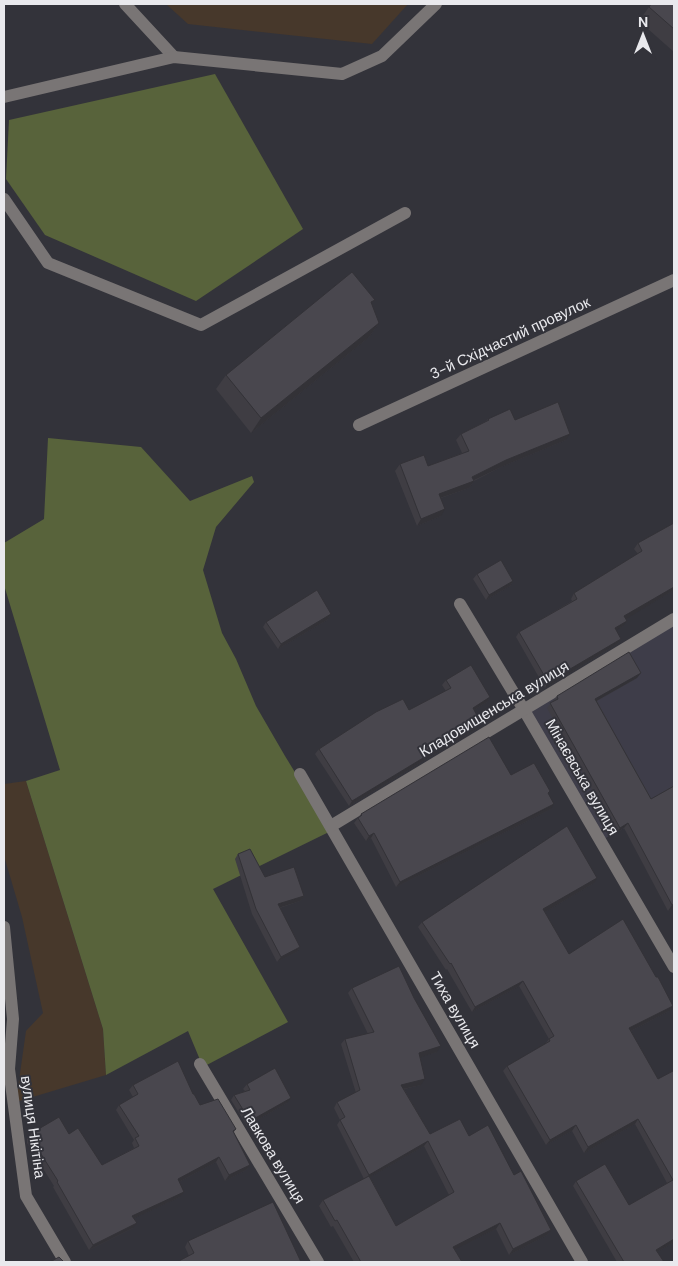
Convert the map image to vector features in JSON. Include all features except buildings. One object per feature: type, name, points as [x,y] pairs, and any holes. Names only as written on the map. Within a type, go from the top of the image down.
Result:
[{"type":"street","points":[[125,4],[174,57]]},
{"type":"street","points":[[4,97],[174,57],[342,74],[382,56],[436,4]]},
{"type":"street","points":[[4,199],[48,263],[201,325],[405,213]]},
{"type":"street","name":"3-й Східчастий провулок","points":[[358,426],[674,280]]},
{"type":"street","name":"Мінаєвська вулиця","points":[[460,604],[674,967]]},
{"type":"street","name":"Кладовищенська вулиця","points":[[331,826],[674,619]]},
{"type":"street","name":"Тиха вулиця","points":[[300,774],[582,1262]]},
{"type":"street","name":"вулиця Нікітіна","points":[[4,927],[13,1019],[6,1070],[26,1196],[65,1262]]},
{"type":"street","name":"Лавкова вулиця","points":[[200,1064],[318,1262]]},
{"type":"shaded area","points":[[166,4],[408,4],[372,44],[188,24]]},
{"type":"shaded area","points":[[674,624],[674,820],[666,806],[602,840],[527,706]]},
{"type":"shaded area","points":[[26,781],[103,1029],[106,1075],[16,1102],[26,1031],[43,1013],[22,917],[4,856],[4,784]]},
{"type":"green space","points":[[215,74],[303,229],[196,301],[45,235],[6,179],[9,120]]},
{"type":"green space","points":[[48,438],[141,447],[190,501],[252,476],[254,482],[216,527],[203,570],[222,633],[236,659],[256,706],[331,831],[213,889],[288,1022],[203,1067],[188,1031],[106,1075],[103,1029],[26,781],[60,770],[4,585],[4,543],[44,519]]}]
